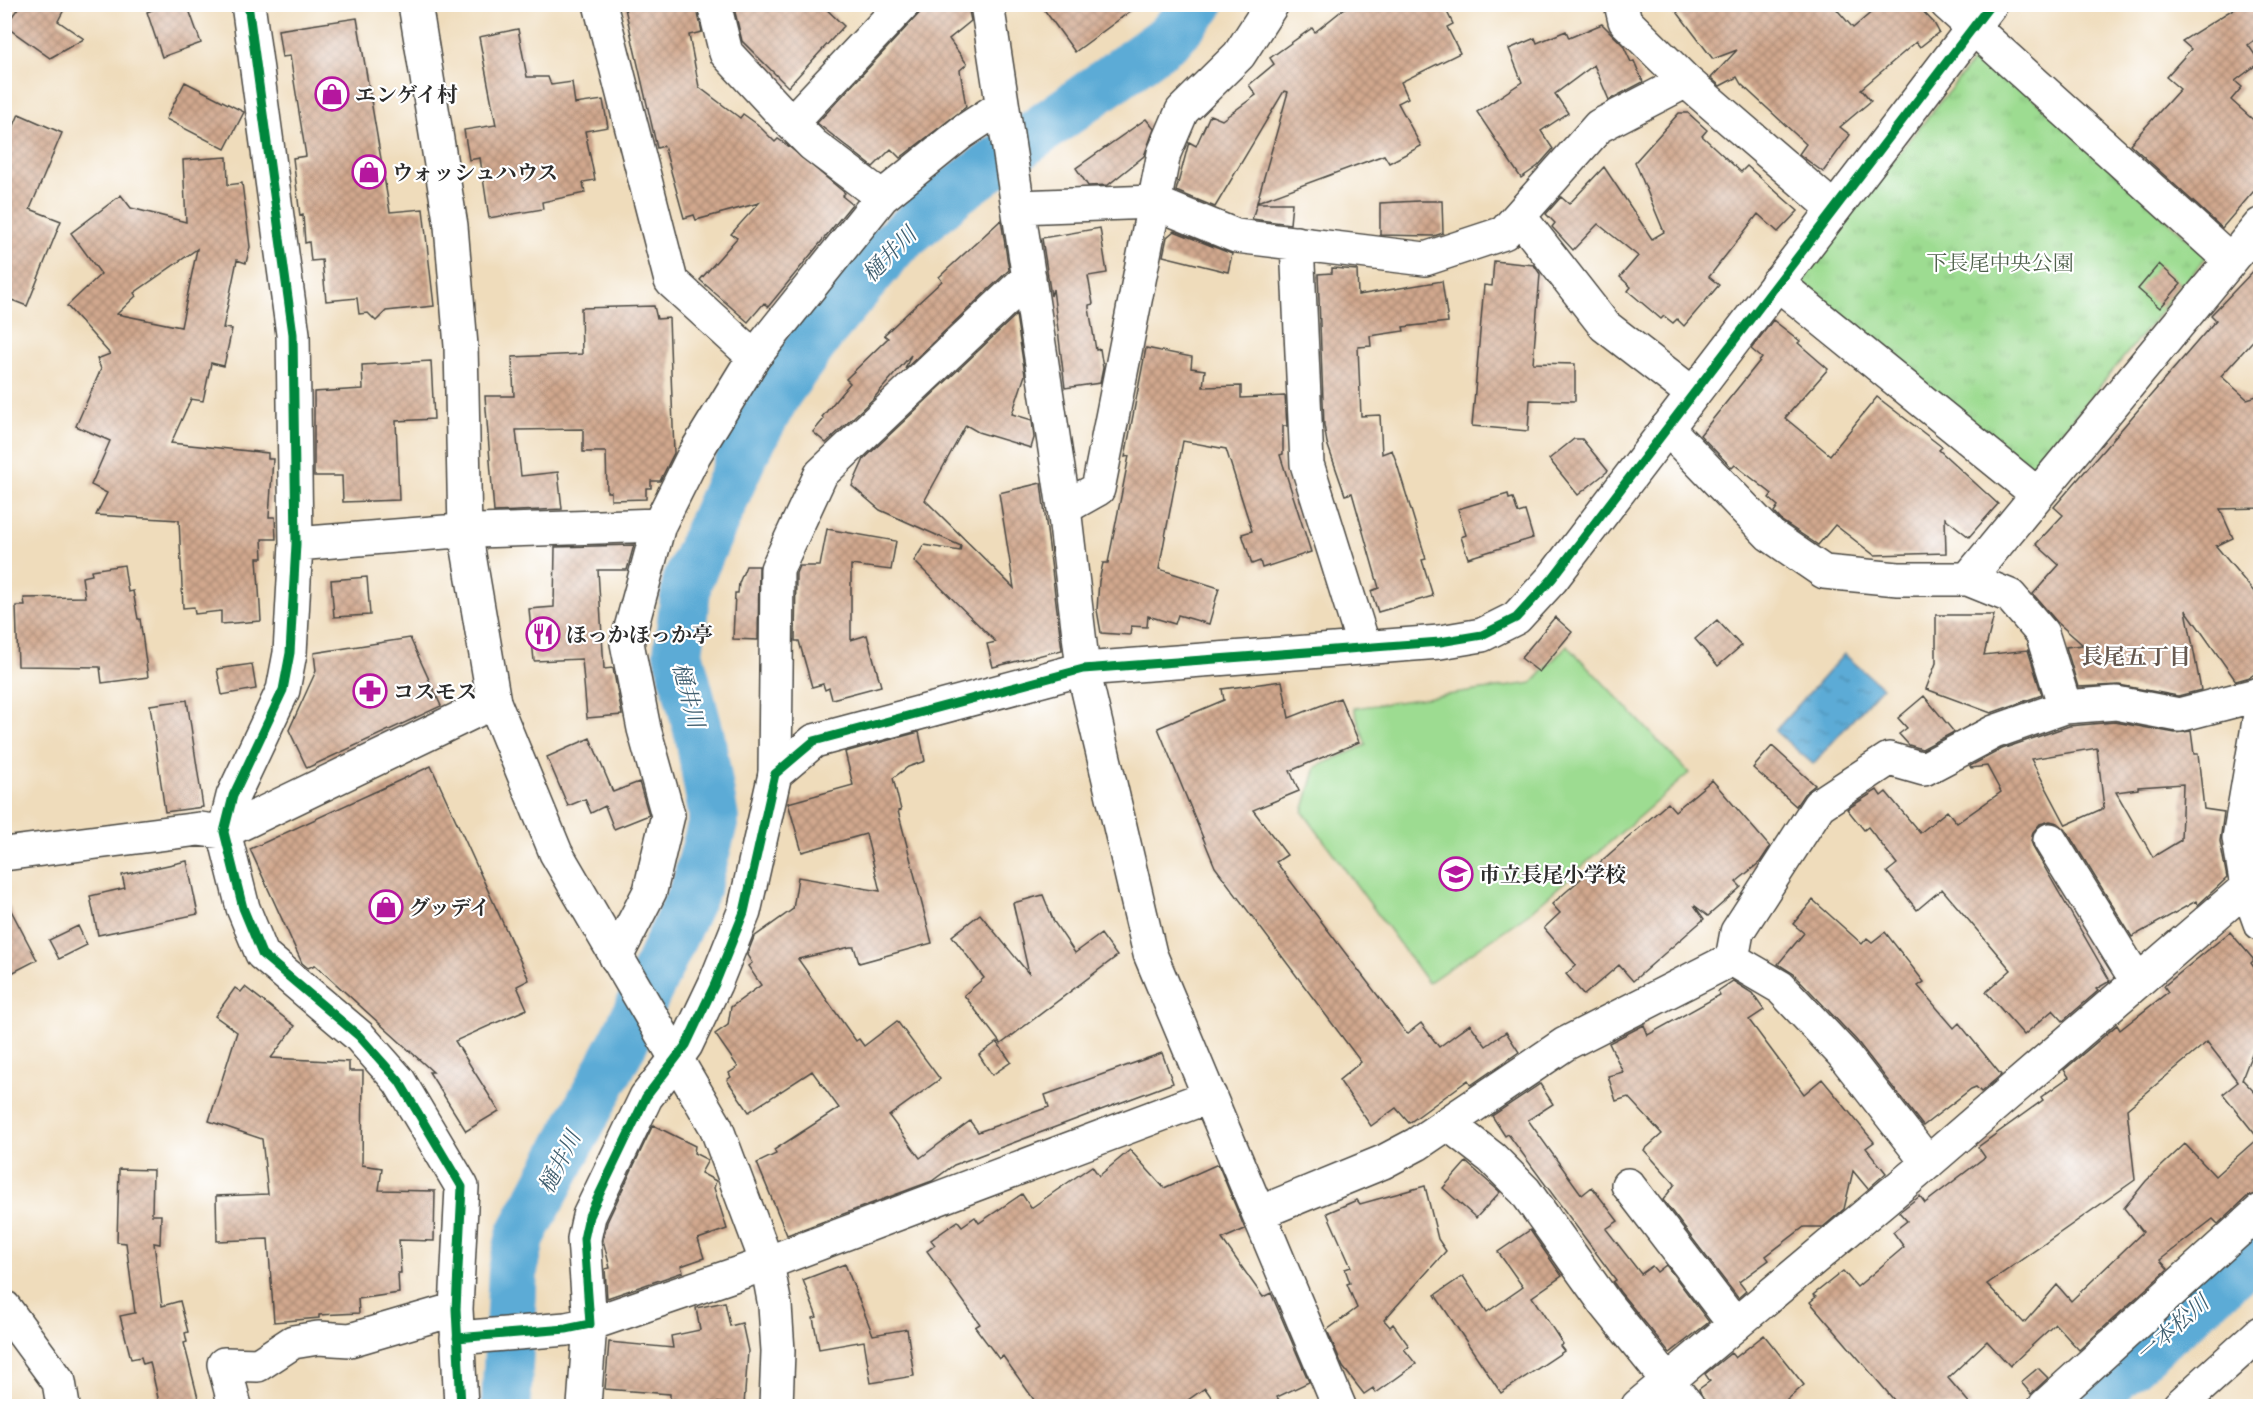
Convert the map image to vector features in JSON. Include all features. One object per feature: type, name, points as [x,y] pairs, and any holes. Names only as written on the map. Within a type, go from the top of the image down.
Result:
[{"type":"street","points":[[248,4],[293,334],[296,544],[291,653],[284,690],[233,795],[224,832],[243,908],[262,954],[359,1036],[399,1081],[462,1187],[461,1407]]},
{"type":"street","points":[[415,4],[451,226],[461,346],[465,531],[494,702],[556,853],[716,1127],[767,1263],[775,1306],[778,1351],[776,1407]]},
{"type":"street","points":[[600,4],[671,281],[754,357]]},
{"type":"street","points":[[714,4],[726,53],[813,145],[882,197]]},
{"type":"street","points":[[791,123],[903,4]]},
{"type":"street","points":[[987,4],[1064,508],[1083,669],[1150,954],[1339,1407]]},
{"type":"street","points":[[1064,508],[1098,489],[1164,153],[1182,111],[1239,55],[1272,4]]},
{"type":"street","points":[[1621,4],[1625,21],[1686,81],[1834,209]]},
{"type":"street","points":[[1947,4],[1981,16],[2230,260]]},
{"type":"street","points":[[775,774],[814,741],[1083,669],[1440,642],[1482,635],[1516,618],[1552,579],[1981,16]]},
{"type":"street","points":[[1016,197],[1154,202],[1236,236],[1425,259],[1504,233],[1599,126],[1686,81]]},
{"type":"street","points":[[616,957],[650,891],[668,815],[644,729],[627,642],[659,525],[694,454],[754,357],[882,197],[961,133],[1003,115]]},
{"type":"street","points":[[1519,216],[1605,326],[1693,394]]},
{"type":"street","points":[[1968,579],[2260,225]]},
{"type":"street","points":[[1297,243],[1307,464],[1364,647]]},
{"type":"street","points":[[584,1407],[578,1327],[584,1239],[589,1216],[646,1097],[686,1045],[715,984],[744,912],[775,774],[777,569],[821,474],[1029,277]]},
{"type":"street","points":[[1778,283],[2037,494]]},
{"type":"street","points":[[1667,428],[1770,535],[1824,572],[1898,579],[1968,579],[2010,596],[2042,633],[2065,707]]},
{"type":"street","points":[[296,544],[465,531],[659,525]]},
{"type":"street","points":[[1732,959],[1737,932],[1819,805],[1889,759],[1924,769],[1994,732],[2065,707],[2116,703],[2179,715],[2260,694]]},
{"type":"street","points":[[4,854],[199,829],[224,832],[494,702]]},
{"type":"street","points":[[2260,715],[2239,838],[2254,882],[2260,923]]},
{"type":"street","points":[[2050,840],[2137,981]]},
{"type":"street","points":[[1638,1407],[1928,1163],[2254,882]]},
{"type":"street","points":[[1259,1213],[1383,1162],[1448,1124],[1565,1044],[1732,959]]},
{"type":"street","points":[[1732,959],[1780,987],[1843,1054],[1928,1163]]},
{"type":"street","points":[[235,1407],[224,1364],[258,1365],[293,1342],[318,1338],[350,1340],[461,1328],[578,1327],[767,1263],[1210,1096]]},
{"type":"street","points":[[1448,1124],[1492,1158],[1524,1191],[1605,1303],[1688,1407]]},
{"type":"street","points":[[1628,1185],[1735,1325]]},
{"type":"street","points":[[2045,1407],[2260,1211]]},
{"type":"street","points":[[4,1307],[59,1382],[63,1407]]},
{"type":"street","points":[[2179,1407],[2260,1333]]},
{"type":"green space","name":"下長尾中央公園","points":[[1981,51],[2207,256],[2030,471],[1805,290],[1801,275]]},
{"type":"green space","points":[[1567,645],[1689,773],[1529,913],[1428,983],[1303,812],[1316,767],[1366,745],[1354,708],[1532,683]]},
{"type":"water","points":[[1844,654],[1882,687],[1813,764],[1775,731]]},
{"type":"building","points":[[21,4],[67,4],[58,21],[84,39],[50,58],[5,26]]},
{"type":"building","points":[[167,4],[187,4],[201,43],[162,57],[147,12]]},
{"type":"building","points":[[624,4],[696,4],[702,32],[689,35],[699,87],[740,118],[743,114],[757,124],[775,142],[778,139],[787,145],[845,193],[842,196],[852,204],[768,307],[764,303],[748,322],[700,280],[737,238],[731,234],[759,203],[696,220],[694,215],[684,218],[664,146],[657,148]]},
{"type":"building","points":[[737,4],[821,4],[844,26],[788,87],[742,41],[734,8]]},
{"type":"building","points":[[928,4],[963,4],[969,11],[971,21],[949,39],[967,64],[960,70],[966,107],[900,158],[891,149],[873,167],[817,123]]},
{"type":"building","points":[[1040,4],[1140,4],[1075,52]]},
{"type":"building","points":[[1350,4],[1443,4],[1453,24],[1447,27],[1460,53],[1401,82],[1408,98],[1398,103],[1421,146],[1389,163],[1384,155],[1257,202],[1288,92],[1284,91],[1215,207],[1176,191],[1189,142],[1196,146],[1210,115],[1222,120],[1256,95],[1249,85],[1274,64],[1270,58],[1312,28],[1315,32]]},
{"type":"building","points":[[1671,4],[1832,4],[1853,28],[1881,4],[1916,4],[1934,23],[1939,32],[1920,47],[1916,42],[1861,89],[1871,101],[1840,127],[1850,135],[1823,172],[1799,154],[1806,144],[1741,84],[1737,77],[1720,86],[1711,78],[1737,50],[1713,59]]},
{"type":"building","points":[[2241,4],[2260,4],[2260,36],[2248,45],[2260,62],[2235,81],[2242,87],[2231,100],[2260,126],[2260,184],[2222,228],[2130,144],[2180,89],[2166,77],[2191,49],[2182,41]]},
{"type":"building","points":[[357,18],[390,212],[423,209],[434,306],[386,311],[376,321],[368,313],[359,314],[357,298],[326,301],[322,260],[311,261],[309,242],[305,243],[303,215],[300,216],[293,158],[306,156],[290,56],[282,57],[278,30]]},
{"type":"building","points":[[1602,24],[1623,45],[1631,62],[1634,61],[1643,82],[1609,100],[1594,65],[1555,94],[1568,113],[1541,131],[1553,149],[1538,166],[1521,178],[1477,112],[1522,82],[1509,49],[1535,38],[1537,43],[1566,31],[1569,38]]},
{"type":"building","points":[[518,29],[527,77],[548,77],[551,85],[572,82],[575,104],[603,100],[608,127],[585,131],[595,180],[583,182],[585,193],[542,202],[543,209],[489,218],[480,158],[469,160],[464,130],[496,125],[479,37]]},
{"type":"building","points":[[185,82],[244,112],[225,149],[166,119]]},
{"type":"building","points":[[1679,113],[1688,113],[1707,130],[1702,136],[1741,172],[1747,166],[1798,211],[1778,232],[1758,214],[1709,277],[1719,285],[1684,326],[1677,319],[1673,323],[1664,316],[1661,319],[1628,291],[1631,287],[1620,277],[1638,256],[1598,224],[1573,250],[1552,227],[1555,223],[1546,214],[1561,197],[1569,204],[1604,167],[1652,239],[1664,232],[1635,162]]},
{"type":"building","points":[[19,114],[62,133],[30,209],[61,221],[27,306],[4,297],[4,149]]},
{"type":"building","points":[[1146,119],[1154,129],[1144,156],[1108,185],[1088,186],[1076,168]]},
{"type":"building","points":[[227,157],[228,185],[242,183],[250,247],[246,263],[237,260],[223,328],[232,329],[224,366],[211,363],[203,401],[191,399],[171,443],[268,453],[268,459],[273,459],[269,517],[275,517],[276,539],[262,539],[263,558],[257,558],[261,621],[221,624],[221,611],[195,614],[194,607],[183,608],[179,520],[96,515],[107,493],[91,485],[110,441],[76,426],[101,369],[97,359],[110,354],[67,306],[101,274],[71,233],[121,195],[131,208],[186,222],[183,160]],"holes":[[[197,249],[181,327],[117,314],[136,296],[134,293]]]},
{"type":"building","points":[[1442,201],[1443,233],[1434,236],[1380,235],[1380,203]]},
{"type":"building","points":[[1257,203],[1292,203],[1290,224],[1252,219]]},
{"type":"building","points":[[1001,220],[1009,270],[905,369],[911,355],[873,399],[826,443],[813,432],[824,419],[822,417],[850,383],[846,379],[888,338],[884,335],[942,281],[939,277]]},
{"type":"building","points":[[1100,228],[1107,273],[1088,276],[1093,304],[1089,305],[1089,308],[1096,350],[1100,349],[1103,368],[1100,383],[1065,388],[1053,289],[1051,296],[1042,238]]},
{"type":"building","points":[[1174,231],[1232,254],[1228,272],[1163,256],[1167,237]]},
{"type":"building","points":[[1494,261],[1534,265],[1540,274],[1533,363],[1575,364],[1575,401],[1530,400],[1528,431],[1472,426],[1484,285],[1492,286]]},
{"type":"building","points":[[2159,264],[2181,284],[2160,308],[2138,289]]},
{"type":"building","points":[[2260,264],[2260,333],[2221,376],[2247,399],[2260,395],[2260,508],[2220,509],[2233,538],[2216,546],[2260,599],[2260,670],[2250,677],[2236,681],[2186,610],[2201,690],[2178,696],[2119,685],[2078,687],[2066,647],[2083,645],[2057,622],[2033,594],[2059,565],[2036,544],[2063,515],[2054,507],[2216,320],[2211,315]]},
{"type":"building","points":[[1332,268],[1357,270],[1358,295],[1442,281],[1448,322],[1403,327],[1404,331],[1370,336],[1371,346],[1358,347],[1361,416],[1380,415],[1382,454],[1392,450],[1426,559],[1422,560],[1433,596],[1378,612],[1371,591],[1379,588],[1352,493],[1345,495],[1327,443],[1324,425],[1318,274],[1332,273]]},
{"type":"building","points":[[654,306],[657,319],[669,318],[674,453],[660,481],[651,481],[651,488],[646,488],[646,499],[611,500],[611,492],[607,492],[606,452],[583,452],[583,429],[516,430],[521,476],[558,472],[562,509],[494,512],[485,396],[514,396],[512,357],[582,354],[581,308]]},
{"type":"building","points":[[1016,315],[1025,375],[1012,414],[1032,420],[1034,438],[1031,448],[978,432],[966,425],[925,500],[1014,588],[999,493],[1041,483],[1062,650],[993,667],[987,644],[996,642],[914,561],[924,545],[960,551],[961,546],[880,510],[852,486],[864,459]]},
{"type":"building","points":[[1773,320],[1800,341],[1798,343],[1828,369],[1785,418],[1830,455],[1877,397],[1942,447],[1939,450],[1998,504],[1969,537],[1945,518],[1946,553],[1874,555],[1835,525],[1818,545],[1782,521],[1774,512],[1778,506],[1769,498],[1772,494],[1735,465],[1732,468],[1700,435],[1762,358],[1751,349]]},
{"type":"building","points":[[1146,348],[1192,357],[1191,368],[1205,370],[1203,387],[1241,386],[1241,398],[1285,396],[1287,426],[1283,426],[1283,454],[1280,455],[1311,552],[1262,568],[1260,561],[1252,564],[1242,534],[1252,531],[1226,449],[1183,441],[1159,569],[1219,588],[1209,624],[1178,615],[1175,624],[1148,616],[1147,627],[1131,626],[1130,635],[1101,633],[1097,610],[1099,581],[1103,563],[1108,563],[1129,456],[1125,457]]},
{"type":"building","points":[[431,361],[434,419],[396,421],[399,500],[343,502],[342,476],[314,476],[314,392],[363,389],[362,365]]},
{"type":"building","points":[[1574,439],[1582,439],[1608,471],[1578,495],[1549,459]]},
{"type":"building","points":[[1508,494],[1509,499],[1513,498],[1518,513],[1525,511],[1533,538],[1468,558],[1461,537],[1466,535],[1458,509]]},
{"type":"building","points":[[827,529],[896,541],[891,570],[851,565],[851,640],[867,635],[881,686],[832,699],[829,688],[825,690],[823,684],[812,687],[799,641],[795,641],[796,573],[799,566],[820,566]]},
{"type":"building","points":[[634,545],[627,570],[598,570],[604,669],[613,668],[622,715],[587,718],[582,659],[534,661],[529,609],[554,607],[555,547]]},
{"type":"building","points":[[124,565],[128,592],[133,591],[138,619],[140,619],[148,677],[102,683],[100,667],[18,666],[16,606],[25,606],[24,598],[85,597],[82,577],[92,575],[91,570]]},
{"type":"building","points":[[746,566],[759,566],[758,640],[733,639],[735,593],[738,593],[739,583]]},
{"type":"building","points":[[367,577],[370,615],[334,617],[331,580]]},
{"type":"building","points":[[1936,615],[1994,615],[1984,655],[2028,650],[2042,695],[1991,713],[1926,689],[1936,663]]},
{"type":"building","points":[[1555,617],[1572,632],[1539,672],[1521,658]]},
{"type":"building","points":[[1717,620],[1741,646],[1718,666],[1695,639]]},
{"type":"building","name":"コスモス","points":[[410,638],[441,706],[307,768],[289,730],[316,671],[314,653]]},
{"type":"building","points":[[252,664],[256,689],[222,695],[217,669]]},
{"type":"building","points":[[1282,681],[1289,718],[1340,698],[1359,742],[1290,771],[1299,791],[1253,810],[1287,855],[1276,862],[1407,1034],[1421,1023],[1439,1047],[1470,1024],[1486,1046],[1506,1032],[1519,1052],[1471,1085],[1468,1080],[1409,1123],[1396,1108],[1371,1126],[1339,1080],[1361,1062],[1215,867],[1158,728],[1224,700],[1222,689]]},
{"type":"building","points":[[1924,696],[1954,732],[1922,749],[1909,745],[1899,734],[1907,728],[1898,718]]},
{"type":"building","points":[[187,700],[203,807],[165,812],[150,705]]},
{"type":"building","points":[[2115,722],[2175,733],[2191,731],[2194,754],[2198,754],[2204,809],[2224,812],[2220,841],[2227,878],[2198,905],[2196,901],[2132,937],[2066,830],[2058,823],[2050,821],[2040,824],[2033,832],[2031,841],[2034,849],[2110,981],[2096,989],[2098,991],[2063,1021],[2053,1010],[2024,1035],[1986,992],[2011,970],[1942,889],[1917,910],[1887,872],[1897,864],[1868,827],[1864,830],[1847,809],[1877,790],[1881,796],[1886,792],[1920,833],[1947,811],[1957,823],[2001,792],[1987,766],[1971,768],[1970,766],[2002,749],[2069,726]],"holes":[[[2097,748],[2104,808],[2066,825],[2031,759]],[[2183,784],[2181,840],[2153,857],[2116,792],[2138,789],[2138,787]]]},
{"type":"building","points":[[919,732],[925,761],[908,767],[893,778],[901,810],[898,811],[932,943],[859,963],[854,947],[798,959],[856,1041],[859,1039],[864,1046],[897,1021],[940,1079],[889,1116],[920,1158],[970,1121],[978,1132],[1049,1107],[1045,1095],[1162,1053],[1173,1083],[954,1165],[932,1181],[787,1235],[757,1163],[776,1154],[774,1150],[839,1108],[812,1071],[749,1112],[727,1080],[731,1077],[729,1073],[738,1067],[715,1034],[728,1025],[731,1007],[761,985],[748,966],[752,963],[747,955],[754,937],[793,909],[798,877],[880,891],[866,834],[802,852],[788,803],[853,785],[845,752]]},
{"type":"building","points":[[590,738],[613,792],[639,782],[649,815],[614,829],[605,806],[591,813],[585,799],[568,806],[547,757]]},
{"type":"building","points":[[1772,746],[1815,785],[1804,794],[1796,806],[1753,768]]},
{"type":"building","name":"グッデイ","points":[[431,766],[529,980],[517,986],[527,1009],[455,1041],[499,1111],[466,1131],[429,1072],[433,1072],[315,965],[308,968],[302,963],[250,849]]},
{"type":"building","points":[[1712,780],[1770,847],[1760,862],[1736,882],[1741,887],[1708,916],[1694,905],[1704,919],[1633,981],[1619,965],[1584,995],[1566,974],[1576,965],[1544,928],[1560,913],[1552,904],[1668,803],[1675,811]]},
{"type":"building","points":[[187,861],[198,914],[98,935],[90,896],[125,888],[122,875]]},
{"type":"building","points":[[1043,895],[1054,922],[1075,953],[1101,934],[1117,956],[1001,1044],[964,995],[984,978],[952,936],[980,914],[1029,974],[1013,903]]},
{"type":"building","points":[[4,897],[37,960],[4,977]]},
{"type":"building","points":[[1813,900],[1862,944],[1867,938],[1872,942],[1885,932],[1924,982],[1918,986],[1954,1028],[1959,1023],[2001,1075],[1981,1092],[1976,1087],[1971,1089],[1923,1126],[1857,1041],[1794,974],[1778,964],[1804,933],[1793,924]]},
{"type":"building","points":[[78,926],[87,945],[59,959],[49,940]]},
{"type":"building","points":[[2230,932],[2254,960],[2251,963],[2260,976],[2260,1033],[2242,1079],[2260,1098],[2260,1193],[2247,1197],[2218,1224],[2213,1219],[2160,1260],[2168,1269],[2079,1350],[2055,1324],[2010,1366],[1987,1341],[1948,1378],[1972,1406],[1900,1407],[1810,1302],[1816,1297],[1813,1295],[1843,1271],[1857,1287],[1904,1247],[1893,1232],[1907,1221],[1899,1212],[1920,1196],[1925,1203],[1985,1157],[1978,1147],[2043,1100],[2041,1097],[2069,1077],[2064,1070],[2117,1025],[2120,1030],[2168,992],[2164,986]],"holes":[[[2207,1042],[2238,1082],[2223,1094],[2258,1138],[2215,1176],[2185,1144],[2146,1181],[2124,1208],[2143,1232],[2071,1301],[2057,1285],[2024,1323],[1987,1284],[2135,1180],[2127,1109]]]},
{"type":"building","points":[[1733,981],[1752,993],[1764,1010],[1749,1020],[1804,1094],[1822,1079],[1874,1142],[1866,1148],[1886,1173],[1868,1189],[1853,1171],[1844,1209],[1823,1227],[1804,1227],[1766,1256],[1769,1260],[1739,1282],[1746,1291],[1738,1298],[1663,1200],[1675,1184],[1644,1150],[1662,1134],[1628,1097],[1616,1101],[1608,1076],[1623,1072],[1609,1043],[1644,1025],[1648,1035],[1720,995],[1718,991]]},
{"type":"building","points":[[245,987],[295,1026],[271,1058],[349,1062],[349,1071],[363,1071],[362,1165],[382,1168],[379,1190],[435,1191],[434,1241],[399,1240],[401,1273],[398,1273],[399,1293],[358,1299],[359,1313],[319,1315],[319,1318],[274,1322],[268,1239],[217,1241],[216,1196],[268,1194],[262,1139],[209,1121],[237,1032],[215,1016],[235,988],[241,992]]},
{"type":"building","points":[[997,1042],[1011,1062],[992,1075],[979,1055]]},
{"type":"building","points":[[1540,1084],[1553,1104],[1528,1120],[1582,1195],[1592,1187],[1618,1221],[1606,1229],[1641,1274],[1652,1266],[1657,1272],[1666,1265],[1709,1322],[1670,1353],[1620,1292],[1613,1282],[1616,1280],[1508,1134],[1505,1136],[1492,1116]]},
{"type":"building","points":[[653,1125],[695,1146],[694,1153],[708,1160],[701,1173],[716,1181],[714,1188],[727,1229],[698,1239],[704,1258],[681,1266],[683,1272],[607,1298],[605,1269],[610,1268],[603,1240],[607,1222]]},
{"type":"building","points":[[1130,1150],[1164,1188],[1218,1164],[1245,1229],[1222,1239],[1263,1297],[1271,1293],[1309,1382],[1277,1397],[1283,1407],[1218,1407],[1205,1388],[1178,1407],[1039,1407],[1003,1356],[999,1359],[975,1327],[980,1324],[927,1251],[935,1245],[931,1240],[958,1221],[962,1226],[975,1217],[979,1223],[1022,1194],[1031,1208],[1092,1166],[1099,1176]]},
{"type":"building","points":[[1466,1162],[1500,1192],[1476,1218],[1443,1188]]},
{"type":"building","points":[[119,1169],[153,1170],[152,1215],[161,1215],[160,1244],[154,1243],[162,1306],[180,1301],[188,1332],[185,1333],[187,1342],[184,1343],[199,1402],[180,1407],[160,1407],[150,1362],[143,1364],[141,1357],[131,1359],[120,1316],[135,1313],[126,1243],[117,1242]]},
{"type":"building","points":[[1425,1186],[1438,1239],[1446,1251],[1384,1320],[1390,1327],[1393,1324],[1409,1346],[1404,1349],[1416,1364],[1376,1393],[1373,1388],[1364,1394],[1343,1367],[1327,1330],[1357,1308],[1347,1284],[1350,1283],[1345,1269],[1351,1267],[1327,1213],[1357,1200],[1360,1204]]},
{"type":"building","points":[[1530,1230],[1562,1276],[1532,1297],[1563,1344],[1560,1346],[1564,1351],[1501,1393],[1435,1295],[1463,1276],[1487,1312],[1523,1287],[1498,1252]]},
{"type":"building","points":[[845,1264],[873,1335],[907,1329],[914,1376],[871,1383],[864,1341],[819,1349],[813,1318],[817,1317],[803,1280]]},
{"type":"building","points":[[725,1302],[730,1326],[742,1323],[748,1351],[744,1405],[670,1399],[670,1394],[605,1389],[609,1342],[673,1348],[671,1336],[700,1330],[696,1308]]},
{"type":"building","points":[[1764,1335],[1804,1385],[1779,1407],[1706,1407],[1699,1389],[1710,1381],[1705,1374],[1731,1353],[1735,1358]]},
{"type":"building","points":[[2038,1368],[2048,1378],[2031,1394],[2021,1382]]},
{"type":"waterway","name":"樋井川","points":[[506,1406],[513,1270],[521,1235],[626,1037],[696,886],[714,819],[700,737],[678,653],[687,582],[743,455],[778,391],[822,330],[894,244],[956,191],[1170,37],[1199,4]]},
{"type":"waterway","name":"一本松川","points":[[2083,1406],[2260,1249]]},
{"type":"cycle path","points":[[248,4],[293,334],[296,544],[290,653],[283,690],[233,796],[224,832],[243,908],[262,954],[359,1036],[399,1081],[462,1187],[456,1309],[461,1406]]},
{"type":"cycle path","points":[[457,1338],[566,1329],[590,1324],[584,1239],[589,1216],[646,1097],[686,1045],[715,984],[744,912],[775,774],[814,741],[1083,669],[1440,642],[1482,635],[1516,618],[1552,579],[1991,4]]},
{"type":"place","name":"エンゲイ村","points":[[332,94]]},
{"type":"place","name":"ウォッシュハウス","points":[[369,172]]},
{"type":"place","name":"ほっかほっか亭","points":[[543,634]]},
{"type":"place","name":"コスモス","points":[[370,691]]},
{"type":"place","name":"市立長尾小学校","points":[[1456,874]]},
{"type":"place","name":"グッデイ","points":[[386,907]]},
{"type":"district","name":"長尾五丁目","points":[[2136,656]]}]
